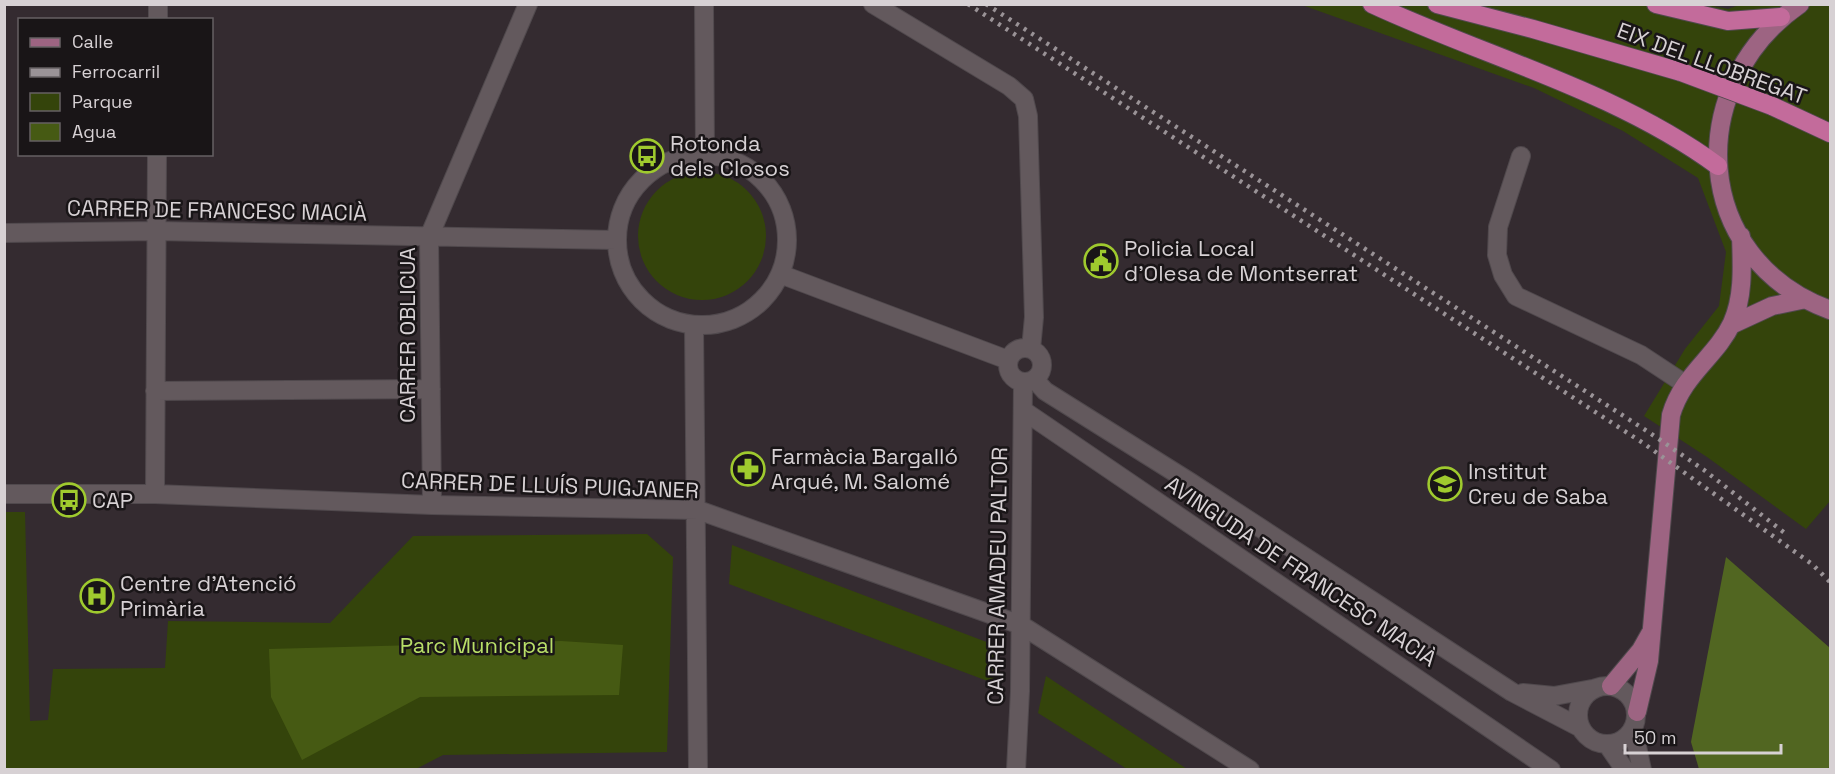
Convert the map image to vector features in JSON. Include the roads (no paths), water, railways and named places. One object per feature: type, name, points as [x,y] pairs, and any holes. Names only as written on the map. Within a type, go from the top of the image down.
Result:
[{"type":"highway","points":[[1372,4],[1532,68],[1634,114],[1681,139],[1718,166]]},
{"type":"highway","name":"EIX DEL LLOBREGAT","points":[[1437,4],[1680,72],[1772,106],[1830,133]]},
{"type":"highway","points":[[1656,4],[1728,21],[1782,17]]},
{"type":"main road","points":[[1800,4],[1782,17],[1749,52],[1727,95],[1721,118],[1718,166],[1726,203],[1741,237],[1773,275],[1806,299],[1830,310]]},
{"type":"main road","points":[[1635,720],[1649,661],[1669,433],[1677,396],[1731,325],[1743,278],[1741,237]]},
{"type":"main road","points":[[1731,325],[1772,306],[1806,299]]},
{"type":"main road","points":[[1611,686],[1641,650],[1652,630]]},
{"type":"street","name":"CARRER OBLICUA","points":[[432,506],[429,237],[528,4]]},
{"type":"street","points":[[704,4],[705,154]]},
{"type":"street","points":[[873,4],[1009,86],[1024,99],[1028,116],[1033,305],[1031,349]]},
{"type":"street","points":[[705,154],[732,160],[756,174],[775,195],[785,220],[787,248],[780,274],[766,296],[746,313],[721,323],[694,325],[670,319],[642,300],[631,288],[620,265],[616,240],[621,213],[633,189],[653,170],[663,165],[678,158],[705,154]]},
{"type":"street","points":[[155,494],[157,156]]},
{"type":"street","points":[[1521,156],[1498,227],[1497,255],[1503,275],[1516,296],[1641,355],[1685,384]]},
{"type":"street","name":"CARRER DE FRANCESC MACIÀ","points":[[4,233],[157,231],[616,240]]},
{"type":"street","points":[[780,274],[1008,360]]},
{"type":"street","points":[[694,325],[698,510],[698,770]]},
{"type":"street","points":[[1031,349],[1039,355],[1042,369],[1029,381],[1010,374],[1008,360],[1017,350],[1031,349]]},
{"type":"street","name":"CARRER AMADEU PALTOR","points":[[1016,770],[1024,411],[1029,381]]},
{"type":"street","name":"AVINGUDA DE FRANCESC MACIÀ","points":[[1029,381],[1190,482],[1512,692],[1581,728]]},
{"type":"street","points":[[155,391],[431,389]]},
{"type":"street","name":"AVINGUDA DE FRANCESC MACIÀ","points":[[1024,411],[1551,770]]},
{"type":"street","name":"CARRER DE LLUÍS PUIGJANER","points":[[4,494],[155,494],[432,506],[698,510],[1021,625],[1250,770]]},
{"type":"street","points":[[1635,720],[1623,740],[1607,744],[1592,739],[1581,728],[1578,720],[1581,703],[1592,689],[1611,686],[1625,691],[1631,697],[1635,720],[1642,770]]},
{"type":"street","name":"AVINGUDA DE FRANCESC MACIÀ","points":[[1512,692],[1554,696],[1592,689]]},
{"type":"street","points":[[1607,744],[1625,770]]},
{"type":"water","points":[[561,641],[623,645],[619,695],[420,697],[302,760],[271,697],[269,649]]},
{"type":"railway","points":[[968,4],[1643,443],[1812,564],[1830,582]]},
{"type":"railway","points":[[986,4],[1650,433],[1704,470],[1786,534]]},
{"type":"place","name":"Rotonda dels Closos","points":[[647,156]]},
{"type":"place","name":"Policia Local d'Olesa de Montserrat","points":[[1101,261]]},
{"type":"place","name":"Farmàcia Bargalló Arqué, M. Salomé","points":[[748,469]]},
{"type":"place","name":"Institut Creu de Saba","points":[[1445,484]]},
{"type":"place","name":"CAP","points":[[69,500]]},
{"type":"place","name":"Centre d'Atenció Primària","points":[[97,596]]},
{"type":"park label","name":"Parc Municipal","points":[[477,645]]}]
